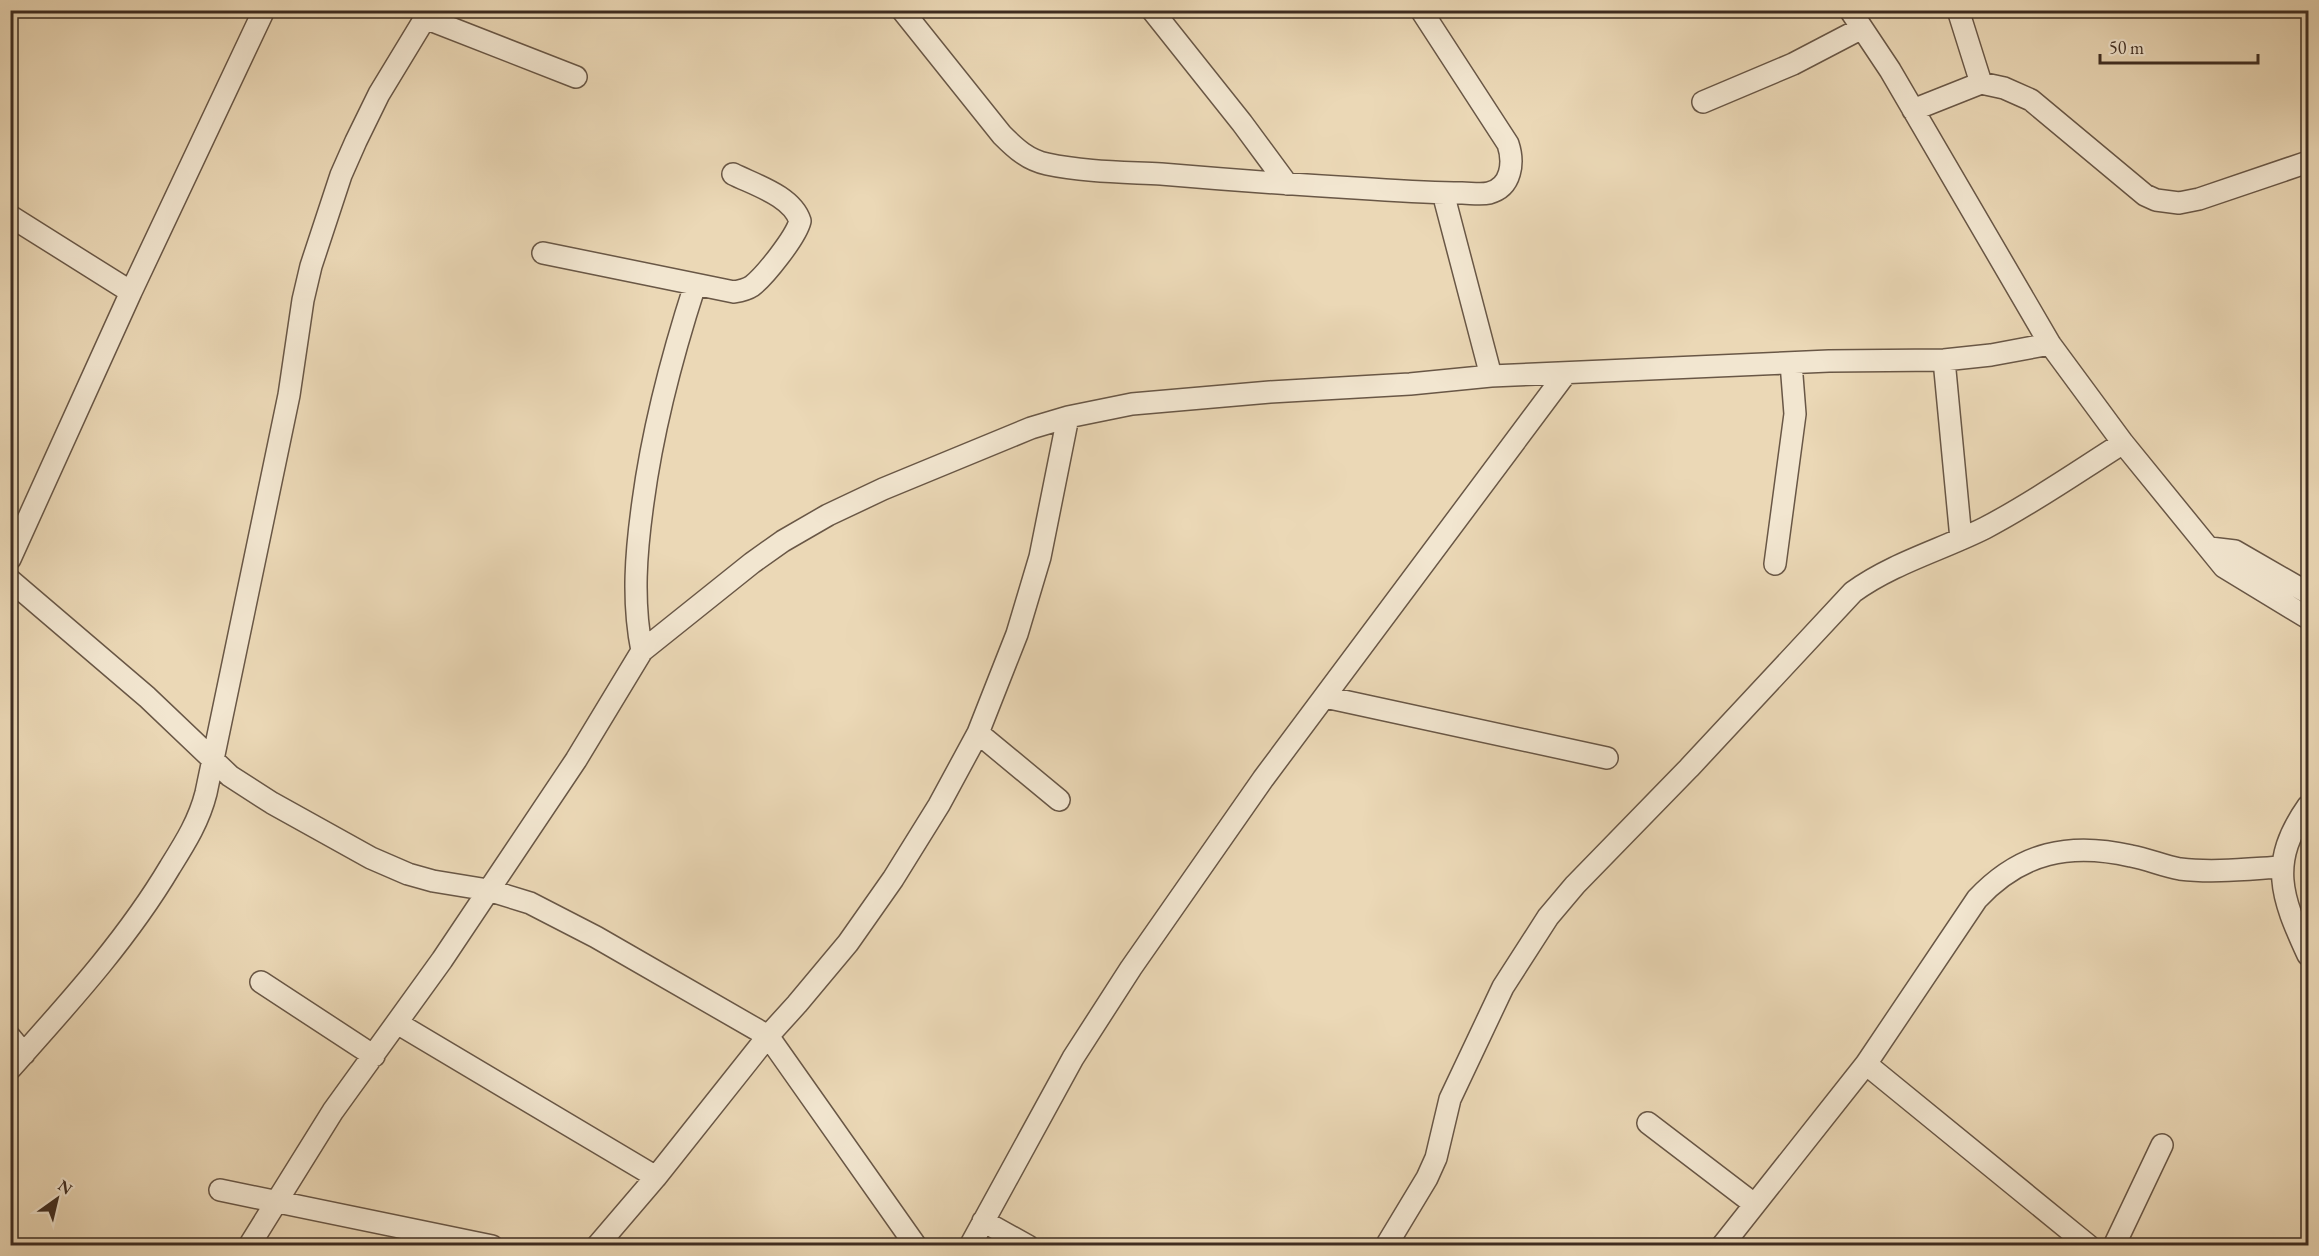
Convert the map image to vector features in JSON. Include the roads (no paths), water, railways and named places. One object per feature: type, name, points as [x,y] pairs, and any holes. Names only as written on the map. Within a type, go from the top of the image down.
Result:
[{"type":"street","points":[[10,559],[131,292],[264,10]]},
{"type":"street","points":[[902,10],[1002,135],[1017,150],[1031,159],[1067,167],[1287,184],[1443,193],[1489,193],[1498,189],[1506,180],[1511,169],[1512,158],[1508,144],[1421,10]]},
{"type":"street","points":[[1152,10],[1242,123],[1287,184]]},
{"type":"street","points":[[1850,10],[1913,110],[2050,344],[2122,443],[2224,567],[2308,618]]},
{"type":"street","points":[[1961,12],[1981,83]]},
{"type":"street","points":[[17,1061],[104,960],[156,891],[196,823],[206,793],[288,395],[303,300],[311,266],[341,176],[379,94],[427,14],[576,77]]},
{"type":"street","points":[[1703,102],[1793,64],[1862,28]]},
{"type":"street","points":[[1913,110],[1981,83],[2004,88],[2031,100],[2104,163],[2145,195],[2156,200],[2179,203],[2199,199],[2308,162]]},
{"type":"street","points":[[543,252],[695,285],[734,292],[745,290],[764,273],[790,242],[800,221],[797,212],[789,204],[733,174]]},
{"type":"street","points":[[1443,193],[1491,376]]},
{"type":"street","points":[[10,216],[131,292]]},
{"type":"street","points":[[642,651],[636,622],[636,579],[649,456],[665,382],[695,285]]},
{"type":"street","points":[[249,1245],[333,1111],[397,1023],[576,760],[642,651],[752,563],[783,541],[828,515],[883,489],[1031,428],[1068,417],[1132,404],[1491,376],[1791,363],[1944,360],[1991,355],[2050,344]]},
{"type":"street","points":[[1944,360],[1961,539]]},
{"type":"street","points":[[1775,564],[1794,421],[1795,399],[1791,363]]},
{"type":"street","points":[[970,1245],[1106,1005],[1263,779],[1566,373]]},
{"type":"street","points":[[597,1245],[656,1177],[768,1036],[821,977],[874,908],[939,805],[978,733],[1017,634],[1040,556],[1068,417]]},
{"type":"street","points":[[1386,1245],[1427,1178],[1436,1158],[1450,1099],[1503,987],[1548,917],[1575,885],[1689,768],[1853,592],[1884,572],[1961,539],[2026,504],[2122,443]]},
{"type":"street","points":[[2210,548],[2235,551],[2308,593]]},
{"type":"street","points":[[10,580],[147,697],[230,776],[272,803],[390,867],[433,881],[488,890],[514,897],[553,914],[768,1036],[916,1245]]},
{"type":"street","points":[[1325,696],[1607,758]]},
{"type":"street","points":[[978,733],[1059,800]]},
{"type":"street","points":[[2308,806],[2296,824],[2281,867],[2289,908],[2308,955]]},
{"type":"street","points":[[1722,1245],[1866,1064],[1977,899],[1993,881],[2025,861],[2051,853],[2078,849],[2105,850],[2181,869],[2281,867]]},
{"type":"street","points":[[261,982],[374,1056]]},
{"type":"street","points":[[397,1023],[656,1177]]},
{"type":"street","points":[[10,1037],[17,1061]]},
{"type":"street","points":[[1866,1064],[2089,1245]]},
{"type":"street","points":[[1648,1123],[1754,1204]]},
{"type":"street","points":[[2114,1245],[2162,1145]]},
{"type":"street","points":[[220,1190],[275,1203],[492,1245]]},
{"type":"street","points":[[983,1221],[1028,1245]]}]
